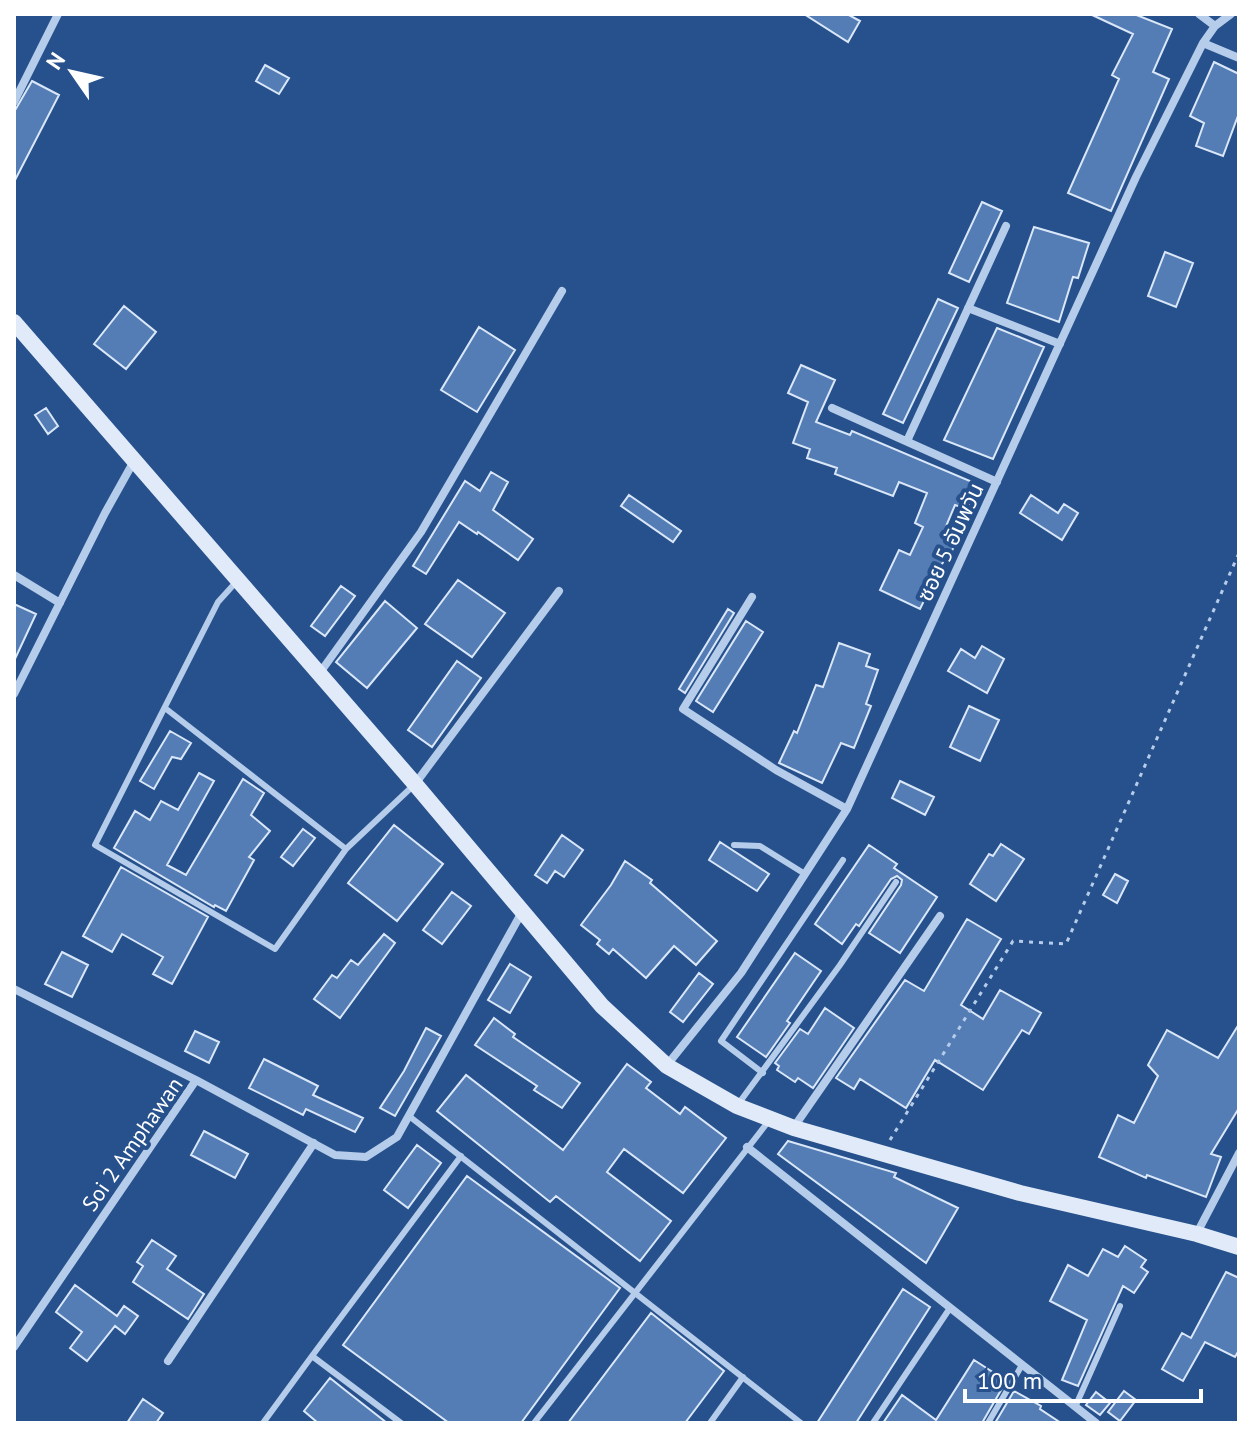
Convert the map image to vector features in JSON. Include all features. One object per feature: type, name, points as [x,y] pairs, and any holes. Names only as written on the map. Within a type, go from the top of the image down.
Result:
[{"type":"street","points":[[14,102],[58,14]]},
{"type":"street","points":[[1199,14],[1215,26]]},
{"type":"street","name":"ซอย 5 อัมพวัน","points":[[667,1066],[741,973],[847,809],[1136,177],[1203,43],[1215,26],[1231,14]]},
{"type":"street","points":[[1203,43],[1239,58]]},
{"type":"street","points":[[907,441],[1006,226]]},
{"type":"street","points":[[318,675],[421,532],[562,291]]},
{"type":"street","points":[[968,308],[1060,344]]},
{"type":"street","points":[[14,322],[415,784],[602,1006],[667,1066],[737,1106],[794,1128],[1020,1193],[1197,1234],[1239,1247]]},
{"type":"street","points":[[832,408],[997,482]]},
{"type":"street","points":[[14,694],[105,513],[135,461]]},
{"type":"street","points":[[14,575],[60,603]]},
{"type":"street","points":[[415,784],[559,591]]},
{"type":"street","points":[[752,597],[683,709],[776,770],[847,809]]},
{"type":"street","name":"Soi 2 Amphawan","points":[[14,1347],[196,1080],[335,1155],[366,1157],[397,1137],[522,912]]},
{"type":"street","points":[[794,1128],[940,916]]},
{"type":"street","points":[[14,989],[196,1080]]},
{"type":"street","points":[[168,1361],[314,1143]]},
{"type":"street","points":[[747,1147],[1096,1423]]},
{"type":"street","points":[[1197,1234],[1239,1153]]},
{"type":"lane","points":[[238,580],[218,602],[95,845],[275,949],[346,849],[415,784]]},
{"type":"lane","points":[[165,708],[346,849]]},
{"type":"lane","points":[[734,845],[760,846],[805,874]]},
{"type":"lane","points":[[763,1073],[721,1041],[843,860]]},
{"type":"lane","points":[[737,1106],[896,882]]},
{"type":"lane","points":[[409,1116],[801,1423]]},
{"type":"lane","points":[[534,1423],[770,1119]]},
{"type":"lane","points":[[263,1423],[461,1156]]},
{"type":"lane","points":[[1076,1405],[1120,1306]]},
{"type":"lane","points":[[873,1423],[950,1308]]},
{"type":"lane","points":[[312,1356],[401,1423]]},
{"type":"lane","points":[[988,1423],[1022,1365]]},
{"type":"lane","points":[[710,1423],[743,1377]]},
{"type":"path","points":[[882,1154],[1013,941],[1066,944],[1239,553]]},
{"type":"building","points":[[804,14],[847,14],[860,21],[848,42]]},
{"type":"building","points":[[1090,14],[1134,14],[1172,29],[1153,72],[1169,79],[1111,211],[1068,193],[1119,79],[1112,75],[1133,34]]},
{"type":"building","points":[[1214,62],[1239,74],[1239,113],[1223,156],[1196,146],[1204,123],[1190,116]]},
{"type":"building","points":[[265,65],[289,78],[279,94],[256,81]]},
{"type":"building","points":[[32,81],[59,95],[14,182],[14,112]]},
{"type":"building","points":[[982,202],[1002,211],[969,282],[949,273]]},
{"type":"building","points":[[1034,227],[1089,243],[1078,278],[1073,277],[1059,322],[1007,303]]},
{"type":"building","points":[[1165,252],[1193,263],[1176,307],[1148,296]]},
{"type":"building","points":[[938,299],[958,308],[903,423],[883,414]]},
{"type":"building","points":[[124,306],[156,332],[126,369],[94,344]]},
{"type":"building","points":[[479,327],[515,350],[477,412],[441,390]]},
{"type":"building","points":[[997,328],[1044,347],[993,459],[944,440]]},
{"type":"building","points":[[801,365],[835,380],[816,422],[850,435],[852,431],[977,484],[967,509],[955,505],[944,531],[958,537],[920,609],[880,590],[899,550],[910,555],[923,527],[915,523],[927,493],[899,482],[893,496],[835,474],[837,468],[807,458],[810,449],[793,443],[808,402],[788,393]]},
{"type":"building","points":[[46,408],[58,426],[48,434],[35,415]]},
{"type":"building","points":[[491,472],[508,482],[493,510],[533,539],[518,560],[459,522],[426,574],[413,566],[465,481],[480,491]]},
{"type":"building","points":[[629,495],[681,531],[673,542],[621,506]]},
{"type":"building","points":[[1031,495],[1058,513],[1064,504],[1078,513],[1062,540],[1020,513]]},
{"type":"building","points":[[458,580],[505,613],[472,657],[425,624]]},
{"type":"building","points":[[341,586],[355,596],[325,636],[311,626]]},
{"type":"building","points":[[385,601],[417,628],[367,688],[336,662]]},
{"type":"building","points":[[14,604],[36,614],[14,661]]},
{"type":"building","points":[[728,609],[734,613],[685,693],[679,689]]},
{"type":"building","points":[[746,621],[763,632],[713,712],[696,701]]},
{"type":"building","points":[[839,643],[870,654],[866,666],[878,670],[866,704],[871,706],[854,748],[841,743],[822,783],[779,763],[794,731],[797,733],[816,685],[823,687]]},
{"type":"building","points":[[982,646],[1004,659],[987,693],[948,671],[961,649],[975,658]]},
{"type":"building","points":[[457,661],[481,678],[432,747],[408,730]]},
{"type":"building","points":[[969,706],[999,720],[980,761],[950,747]]},
{"type":"building","points":[[170,731],[191,743],[181,759],[172,757],[154,789],[140,781]]},
{"type":"building","points":[[199,773],[214,781],[167,865],[186,875],[243,779],[264,793],[251,815],[270,831],[249,857],[254,860],[226,911],[114,848],[135,811],[150,820],[161,801],[178,810]]},
{"type":"building","points":[[900,781],[934,797],[925,815],[892,798]]},
{"type":"building","points":[[394,825],[443,864],[397,921],[348,883]]},
{"type":"building","points":[[303,829],[315,838],[293,866],[281,857]]},
{"type":"building","points":[[562,835],[583,850],[564,877],[555,871],[547,883],[535,875]]},
{"type":"building","points":[[720,842],[769,874],[757,891],[709,860]]},
{"type":"building","points":[[1001,844],[1024,859],[996,901],[970,884],[989,854],[993,856]]},
{"type":"building","points":[[869,845],[897,864],[894,868],[937,897],[900,953],[869,933],[901,885],[902,880],[897,876],[891,879],[859,926],[856,924],[842,944],[815,924]]},
{"type":"building","points":[[625,861],[652,880],[650,883],[717,941],[696,965],[674,946],[646,978],[613,949],[609,954],[597,944],[600,940],[581,925]]},
{"type":"building","points":[[121,867],[208,917],[172,984],[153,974],[163,957],[122,934],[112,952],[83,936]]},
{"type":"building","points":[[1115,874],[1128,881],[1117,903],[1103,895]]},
{"type":"building","points":[[452,892],[471,906],[442,944],[423,930]]},
{"type":"building","points":[[967,919],[1001,939],[961,1005],[983,1019],[1000,990],[1041,1013],[1029,1034],[1022,1030],[983,1090],[935,1060],[906,1108],[860,1079],[854,1089],[836,1078],[905,980],[924,991]]},
{"type":"building","points":[[384,934],[395,943],[340,1018],[314,999],[332,975],[337,978],[351,960],[358,965]]},
{"type":"building","points":[[62,952],[88,965],[72,997],[45,984]]},
{"type":"building","points":[[795,953],[821,971],[766,1057],[737,1037]]},
{"type":"building","points":[[510,964],[531,977],[510,1013],[488,1000]]},
{"type":"building","points":[[699,973],[713,984],[683,1022],[670,1012]]},
{"type":"building","points":[[825,1008],[854,1028],[813,1088],[798,1078],[795,1082],[777,1070],[779,1066],[775,1063],[800,1029],[808,1034]]},
{"type":"building","points":[[494,1018],[515,1034],[513,1037],[580,1083],[562,1108],[534,1090],[537,1086],[475,1045]]},
{"type":"building","points":[[1239,1024],[1239,1108],[1211,1154],[1221,1157],[1206,1197],[1147,1175],[1146,1178],[1099,1157],[1118,1115],[1134,1123],[1158,1076],[1148,1065],[1167,1030],[1218,1058]]},
{"type":"building","points":[[426,1028],[441,1036],[395,1116],[380,1108]]},
{"type":"building","points":[[195,1031],[219,1042],[209,1063],[185,1051]]},
{"type":"building","points":[[264,1059],[318,1086],[313,1095],[363,1118],[355,1132],[306,1109],[303,1115],[249,1088]]},
{"type":"building","points":[[627,1064],[651,1082],[646,1088],[680,1114],[685,1107],[726,1138],[683,1193],[624,1149],[607,1172],[671,1221],[640,1261],[556,1196],[550,1202],[437,1111],[466,1075],[563,1150]]},
{"type":"building","points":[[204,1131],[248,1154],[235,1178],[191,1155]]},
{"type":"building","points":[[788,1141],[896,1173],[894,1177],[958,1208],[926,1263],[778,1154]]},
{"type":"building","points":[[417,1145],[441,1163],[408,1208],[384,1190]]},
{"type":"building","points":[[467,1176],[620,1288],[521,1423],[449,1423],[343,1345]]},
{"type":"building","points":[[152,1240],[176,1256],[167,1269],[204,1294],[188,1319],[133,1282],[143,1266],[137,1262]]},
{"type":"building","points":[[1125,1246],[1146,1260],[1141,1267],[1148,1272],[1134,1293],[1123,1286],[1078,1386],[1062,1380],[1087,1320],[1050,1301],[1068,1265],[1088,1276],[1103,1249],[1118,1257]]},
{"type":"building","points":[[1226,1272],[1239,1278],[1239,1350],[1235,1357],[1205,1342],[1183,1381],[1162,1369],[1182,1333],[1191,1338]]},
{"type":"building","points":[[75,1285],[117,1316],[124,1306],[138,1316],[125,1334],[115,1326],[87,1361],[70,1348],[82,1332],[56,1312]]},
{"type":"building","points":[[903,1289],[930,1307],[856,1423],[817,1423]]},
{"type":"building","points":[[651,1313],[724,1371],[685,1423],[568,1423]]},
{"type":"building","points":[[974,1360],[1002,1378],[999,1382],[1004,1385],[982,1423],[883,1423],[902,1395],[936,1420]]},
{"type":"building","points":[[330,1378],[387,1423],[318,1423],[304,1411]]},
{"type":"building","points":[[1014,1391],[1041,1406],[1040,1409],[1061,1423],[995,1423]]},
{"type":"building","points":[[1124,1391],[1136,1400],[1120,1421],[1108,1412]]},
{"type":"building","points":[[1096,1392],[1110,1403],[1100,1415],[1086,1405]]},
{"type":"building","points":[[143,1399],[163,1413],[156,1423],[127,1423]]}]
